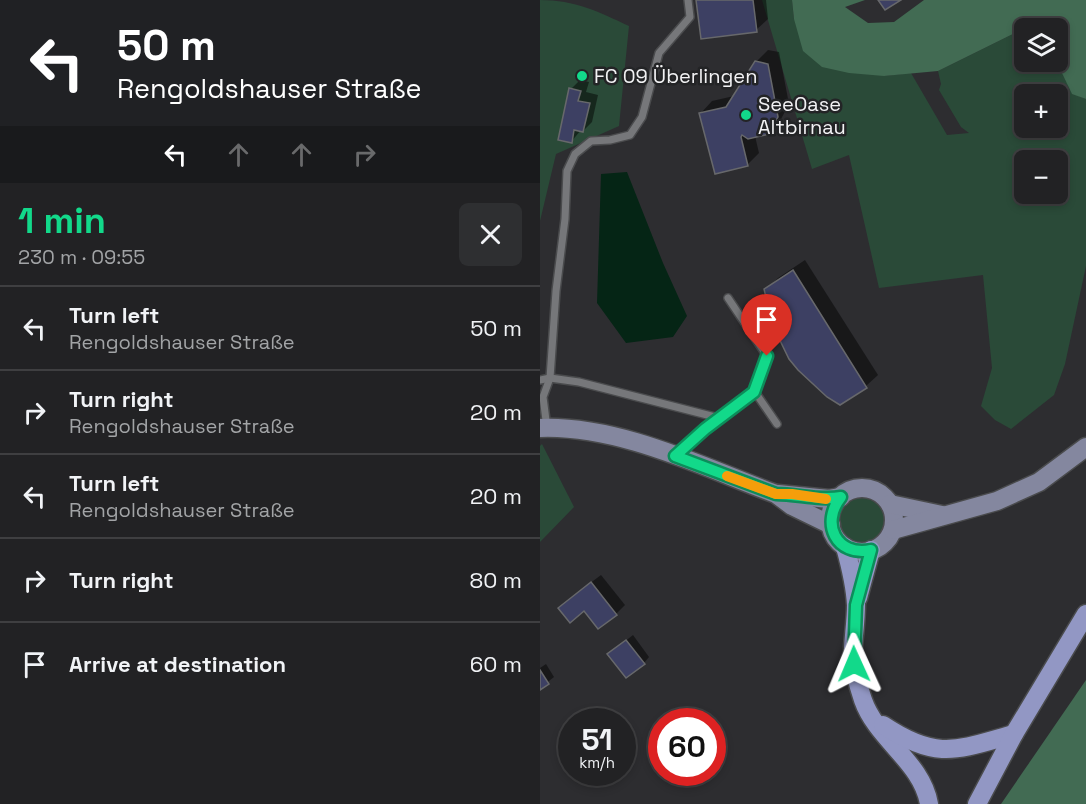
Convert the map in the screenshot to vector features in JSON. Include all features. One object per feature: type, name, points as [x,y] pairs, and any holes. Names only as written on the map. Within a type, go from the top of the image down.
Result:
[{"type":"main road","points":[[845,547],[856,605]]},
{"type":"main road","points":[[871,550],[856,605],[853,650],[855,677],[865,704],[886,738],[913,768],[923,785],[928,804]]},
{"type":"main road","points":[[977,804],[1014,734],[1086,614]]},
{"type":"main road","points":[[1060,658],[1086,633]]},
{"type":"main road","points":[[875,720],[911,742],[938,750],[968,748],[1014,734]]},
{"type":"street","points":[[544,428],[611,436],[640,443],[776,494],[792,506],[831,525]]},
{"type":"street","points":[[893,530],[997,501],[1039,482],[1086,447]]},
{"type":"street","points":[[863,488],[879,493],[890,504],[894,517],[893,530],[885,543],[871,550],[858,551],[845,547],[836,537],[831,525],[831,514],[841,497],[848,492],[863,488]]},
{"type":"street","points":[[776,494],[829,499],[841,497]]},
{"type":"street","points":[[890,504],[947,516]]},
{"type":"lane","points":[[544,428],[543,397],[550,378],[556,291],[565,219],[567,171],[575,154],[591,141],[610,141],[630,135],[642,117],[659,53],[690,16],[688,0]]},
{"type":"lane","points":[[675,456],[719,418],[754,392],[767,356],[728,298]]},
{"type":"lane","points":[[540,380],[550,378],[579,382],[719,418]]},
{"type":"lane","points":[[754,392],[777,424]]},
{"type":"shaded area","name":"FC 09 Überlingen","points":[[540,0],[576,5],[629,26],[619,126],[556,154],[540,221]]},
{"type":"shaded area","points":[[762,0],[792,0],[794,19],[884,76],[911,73],[947,135],[969,133],[961,127],[939,90],[941,84],[938,71],[1014,33],[1014,72],[1062,72],[1068,84],[1014,84],[1014,138],[1068,138],[1068,85],[1072,93],[1086,99],[1086,266],[1065,364],[1054,395],[1011,429],[995,420],[981,406],[992,368],[983,275],[879,288],[849,155],[812,169]]},
{"type":"shaded area","points":[[792,0],[865,0],[845,7],[868,23],[894,22],[924,0],[1086,0],[1086,99],[1072,94],[1061,72],[1068,72],[1068,18],[1014,18],[1014,33],[938,71],[884,76],[849,73],[822,67],[803,51],[794,19]]},
{"type":"shaded area","points":[[627,172],[687,316],[673,337],[626,343],[597,303],[601,174]]},
{"type":"shaded area","points":[[542,444],[574,507],[540,542],[540,446]]},
{"type":"shaded area","points":[[862,498],[871,499],[878,504],[883,511],[883,529],[878,536],[871,541],[862,542],[853,541],[846,536],[841,529],[840,520],[841,511],[846,504],[853,499]]},
{"type":"shaded area","points":[[1086,680],[1086,804],[1001,804]]},
{"type":"building","points":[[696,0],[753,0],[757,32],[701,39]]},
{"type":"building","points":[[878,0],[901,0],[885,10]]},
{"type":"building","points":[[755,61],[768,64],[778,117],[769,134],[748,139],[742,135],[748,166],[715,174],[699,113],[726,107]]},
{"type":"building","points":[[569,88],[581,91],[578,101],[590,103],[583,132],[574,130],[572,143],[558,140]]},
{"type":"building","points":[[793,270],[867,388],[840,405],[827,397],[798,370],[789,359],[773,326],[764,289]]},
{"type":"building","points":[[591,582],[617,615],[598,629],[584,611],[570,623],[558,608]]},
{"type":"building","points":[[626,640],[645,664],[626,678],[607,654]]},
{"type":"building","points":[[540,670],[549,684],[540,690]]},
{"type":"slow traffic","points":[[727,476],[776,494],[826,499]]},
{"type":"place","name":"FC 09 Überlingen","points":[[582,76]]},
{"type":"place","name":"SeeOase Altbirnau","points":[[746,115]]},
{"type":"route","points":[[767,356],[754,392],[705,429],[675,456],[776,494],[829,499],[841,497],[831,514],[831,525],[836,537],[840,543],[851,550],[865,552],[871,550],[856,605],[854,664]]}]
